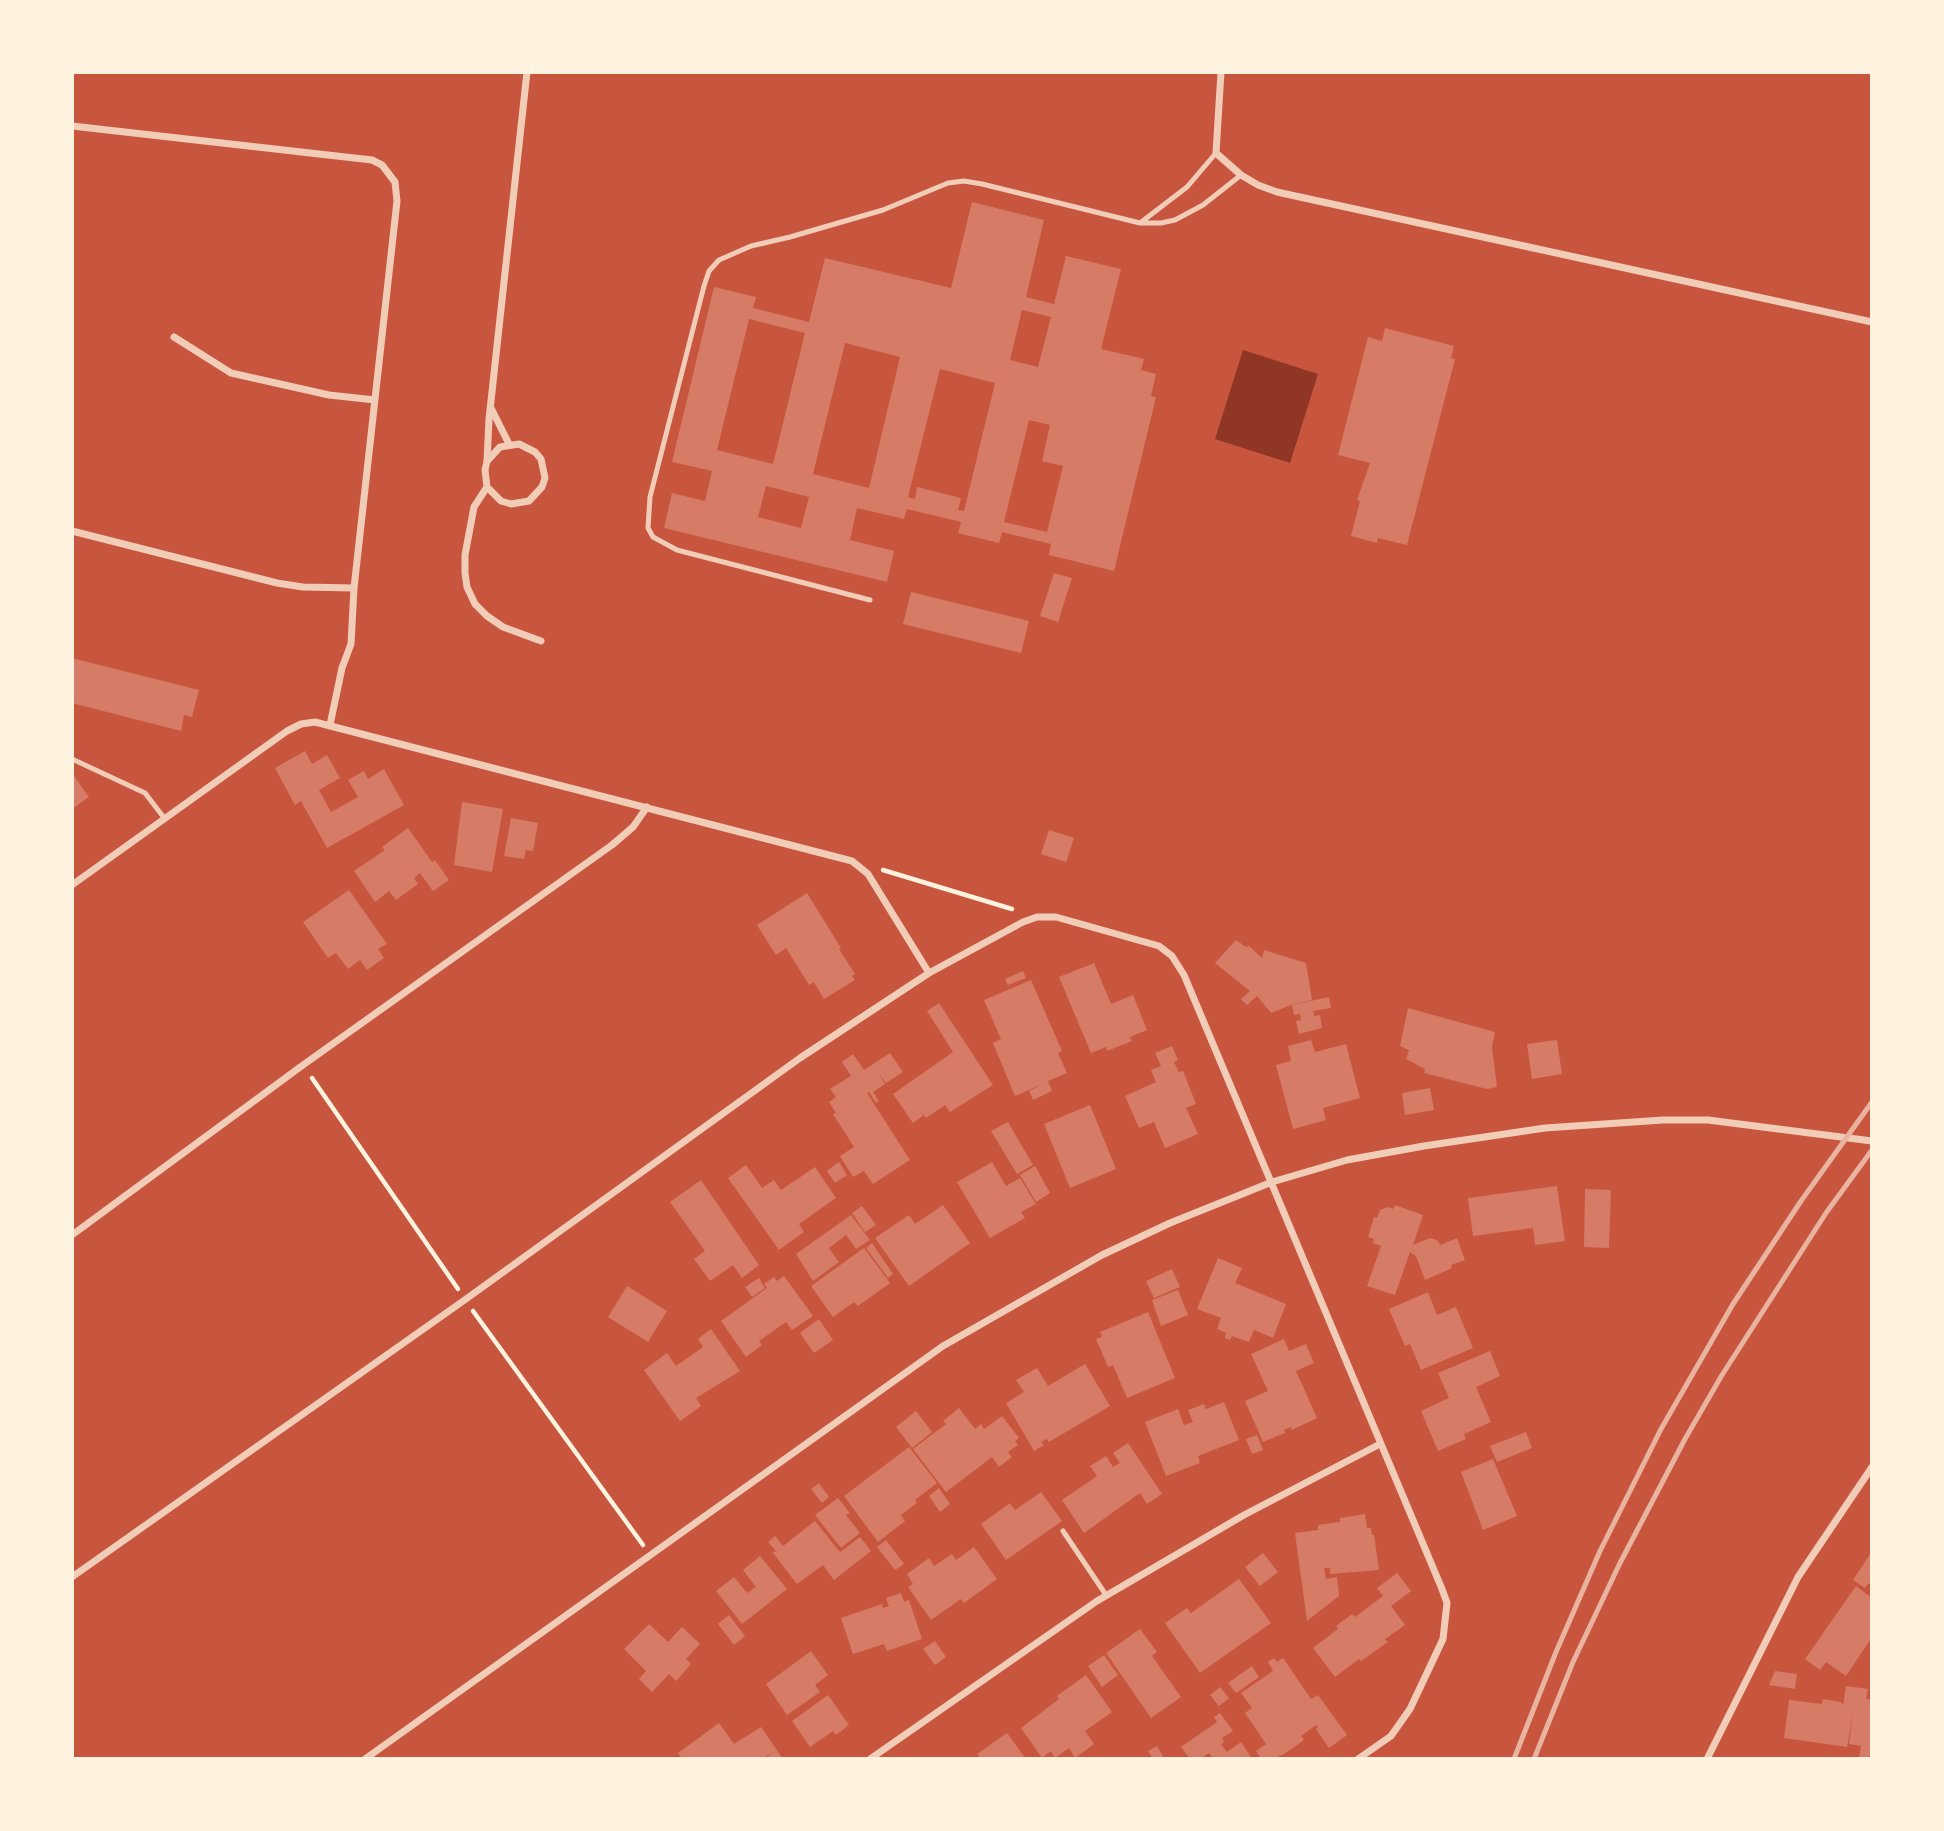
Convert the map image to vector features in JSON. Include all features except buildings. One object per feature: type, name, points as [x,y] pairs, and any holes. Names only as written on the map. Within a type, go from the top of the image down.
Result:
[{"type":"street","points":[[527,72],[491,407],[485,470],[487,487],[474,507],[465,555],[467,587],[475,604],[503,627],[541,641]]},
{"type":"street","points":[[1221,72],[1216,153],[1241,176],[1277,192],[1872,322]]},
{"type":"street","points":[[72,126],[361,158],[382,166],[395,182],[397,201],[354,588],[351,644],[330,724]]},
{"type":"street","points":[[174,337],[231,373],[329,395],[375,400]]},
{"type":"street","points":[[491,407],[509,444]]},
{"type":"street","points":[[487,461],[493,453],[509,444],[527,447],[541,459],[544,468],[542,487],[529,500],[511,504],[502,501],[487,487]]},
{"type":"street","points":[[72,531],[277,583],[303,587],[354,588]]},
{"type":"street","points":[[72,884],[287,731],[301,724],[315,722],[852,861],[868,874],[929,973]]},
{"type":"street","points":[[72,1235],[303,1065],[612,845],[633,827],[648,807]]},
{"type":"street","points":[[72,1577],[466,1299],[800,1058],[929,973],[1023,922],[1037,917],[1056,917],[1159,946],[1172,956],[1184,975],[1442,1589],[1447,1603],[1443,1639],[1410,1709],[1391,1736],[1358,1759]]},
{"type":"street","points":[[365,1759],[943,1346],[1102,1255],[1170,1223],[1272,1182],[1347,1160],[1545,1128],[1663,1119],[1708,1120],[1872,1141]]},
{"type":"street","points":[[870,1759],[1106,1595],[1244,1515],[1380,1444]]},
{"type":"street","points":[[1707,1759],[1798,1577],[1872,1467]]},
{"type":"lane","points":[[1140,223],[1187,187],[1216,153]]},
{"type":"lane","points":[[870,600],[677,550],[653,537],[648,528],[650,497],[709,271],[719,261],[751,246],[854,220],[948,183],[964,181],[982,184],[1140,223],[1175,220],[1203,205],[1241,176]]},
{"type":"lane","points":[[72,760],[145,793],[165,819]]},
{"type":"lane","points":[[1063,1531],[1106,1595]]},
{"type":"path","points":[[852,861],[1037,917]]},
{"type":"path","points":[[303,1065],[466,1299],[650,1554]]},
{"type":"shaded area","points":[[1243,350],[1318,374],[1290,463],[1215,439]]},
{"type":"railway","points":[[1514,1759],[1600,1551],[1661,1429],[1733,1304],[1801,1201],[1872,1102]]},
{"type":"railway","points":[[1534,1759],[1573,1662],[1620,1563],[1685,1439],[1722,1375],[1826,1213],[1872,1150]]}]
